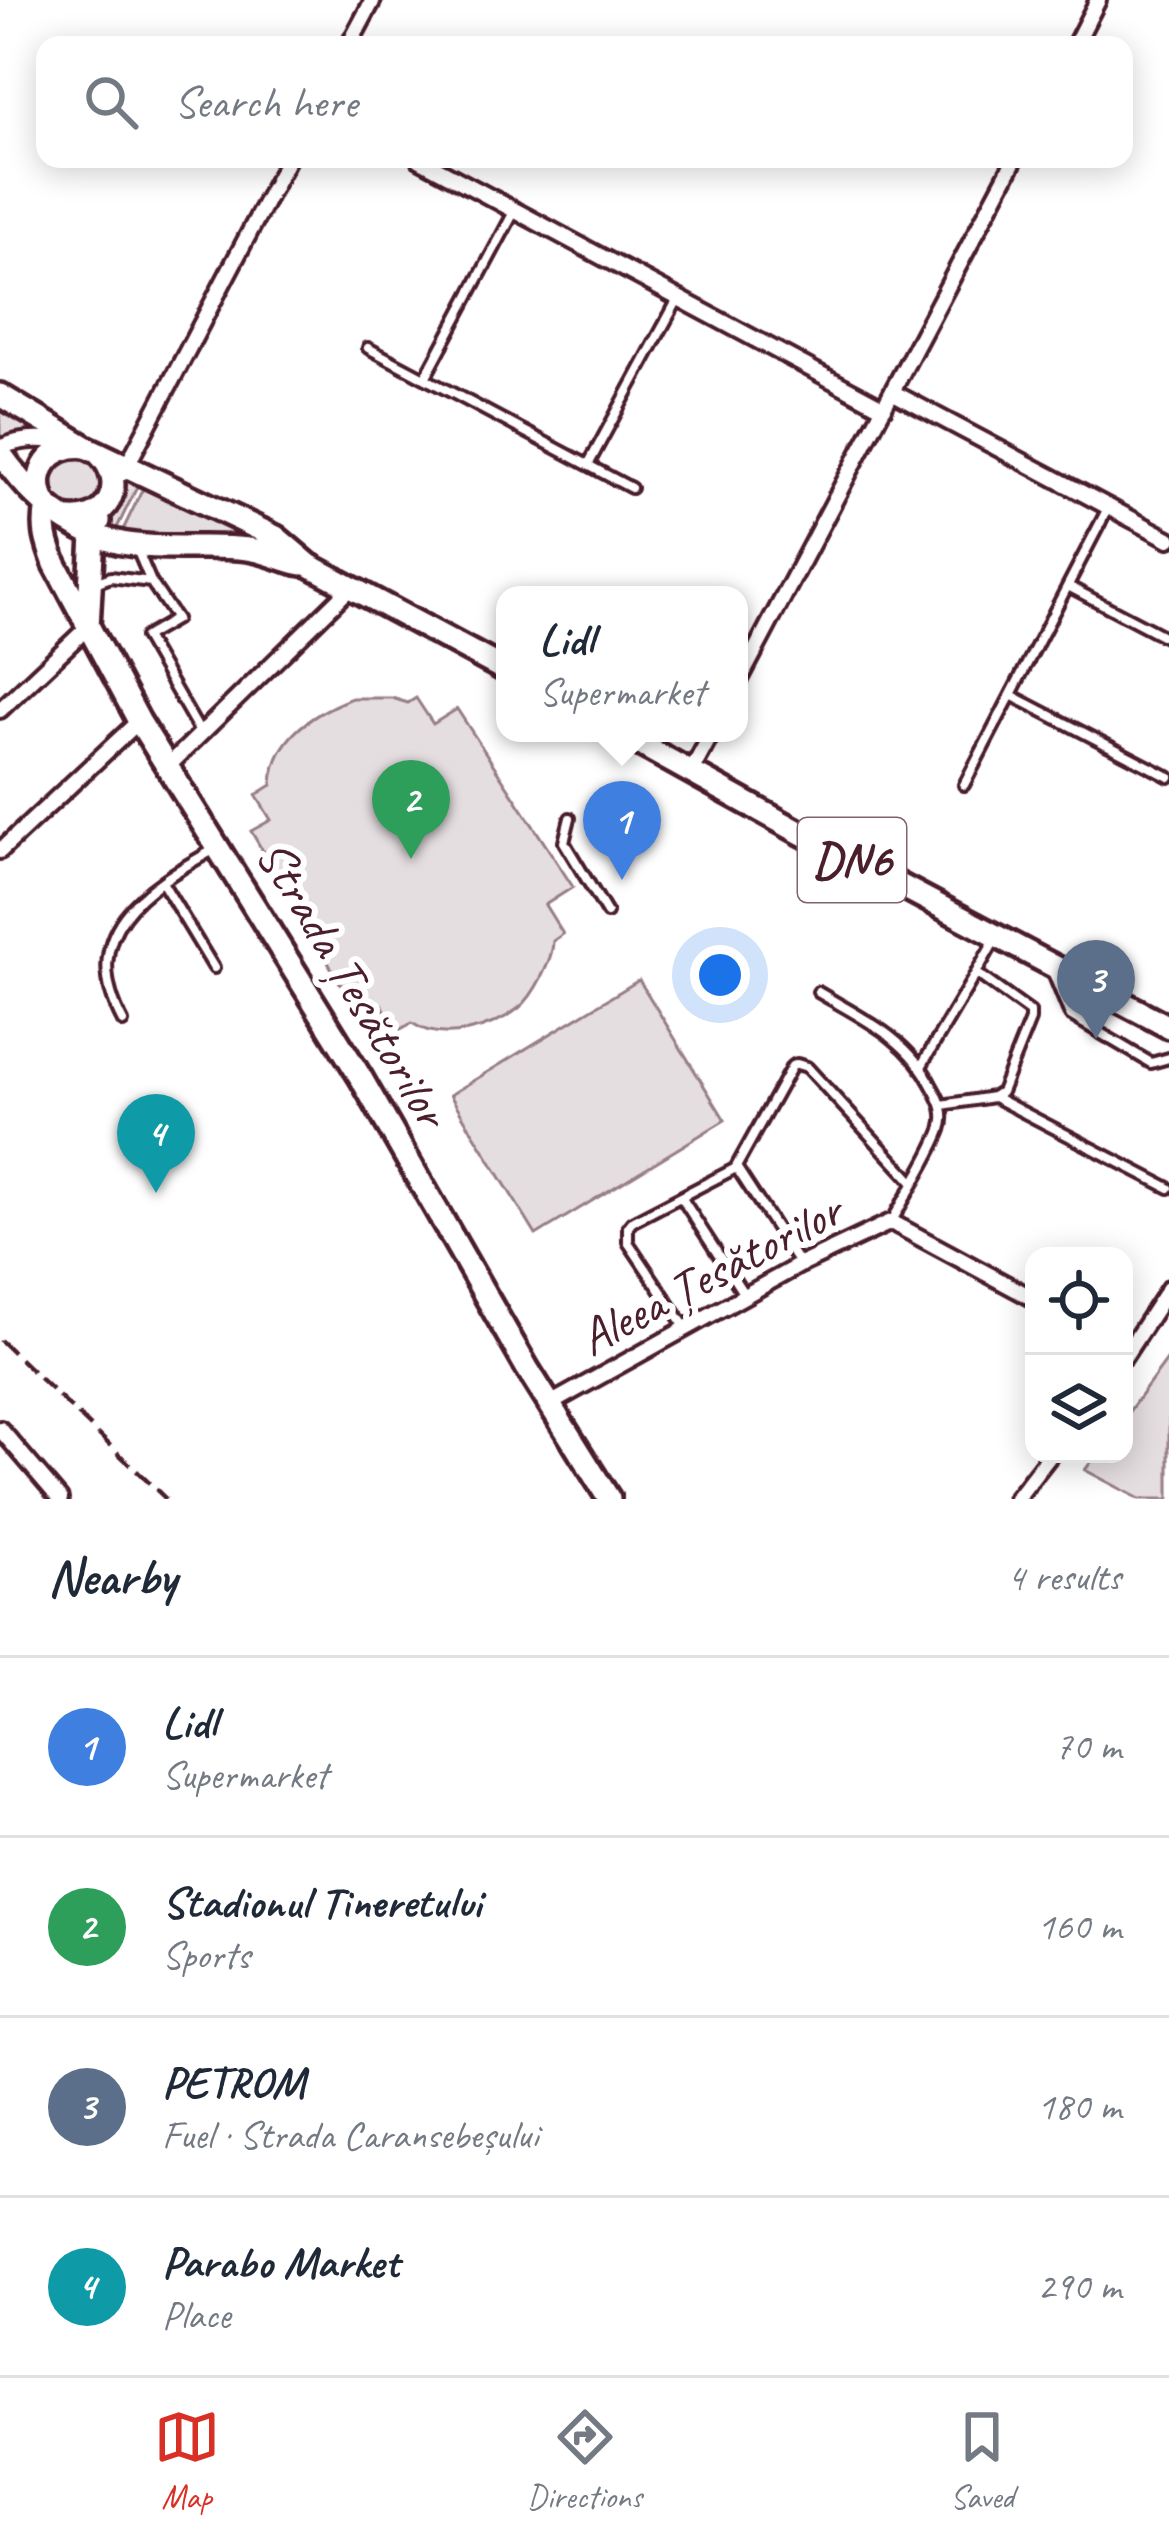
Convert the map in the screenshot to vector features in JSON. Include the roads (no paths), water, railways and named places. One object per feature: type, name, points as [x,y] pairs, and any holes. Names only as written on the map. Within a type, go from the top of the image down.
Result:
[{"type":"main road","points":[[0,394],[110,467],[109,502],[93,535],[88,627]]},
{"type":"main road","points":[[109,502],[86,519],[52,509],[39,485],[43,466],[56,452],[86,448],[276,537],[308,565],[496,665]]},
{"type":"main road","points":[[0,450],[16,476],[52,509],[93,535],[135,545],[252,549],[308,565]]},
{"type":"main road","name":"Strada Țesătorilor","points":[[52,509],[43,524],[45,539],[139,721],[361,1078],[608,1499]]},
{"type":"main road","name":"DN6","points":[[637,742],[1169,1027]]},
{"type":"street","points":[[354,36],[374,0]]},
{"type":"street","points":[[1080,36],[1098,0]]},
{"type":"street","points":[[109,502],[283,168]]},
{"type":"street","points":[[435,168],[884,408]]},
{"type":"street","points":[[748,665],[1010,168]]},
{"type":"street","points":[[892,392],[1169,539]]},
{"type":"street","points":[[0,450],[13,441],[32,439],[86,448]]},
{"type":"street","points":[[167,767],[351,587]]},
{"type":"street","points":[[0,710],[88,627]]},
{"type":"street","points":[[0,851],[139,721]]},
{"type":"street","points":[[692,772],[707,742]]},
{"type":"street","name":"Aleea Țesătorilor","points":[[550,1404],[800,1265],[891,1222],[1025,1294]]},
{"type":"street","points":[[1133,1342],[1169,1288]]},
{"type":"street","points":[[0,1430],[60,1499]]},
{"type":"street","points":[[1016,1499],[1044,1463]]},
{"type":"lane","points":[[424,378],[514,210]]},
{"type":"lane","points":[[588,465],[678,298]]},
{"type":"lane","points":[[368,347],[631,488]]},
{"type":"lane","points":[[964,784],[1109,507]]},
{"type":"lane","points":[[135,545],[151,582],[176,620],[145,637],[202,735]]},
{"type":"lane","points":[[89,595],[96,582],[111,577],[151,582]]},
{"type":"lane","points":[[1067,586],[1169,639]]},
{"type":"lane","points":[[1011,694],[1169,775]]},
{"type":"lane","points":[[570,818],[564,842],[607,913]]},
{"type":"lane","points":[[123,1022],[109,987],[108,963],[114,936],[129,908],[218,848]]},
{"type":"lane","points":[[162,882],[214,968]]},
{"type":"lane","points":[[922,1065],[997,936]]},
{"type":"lane","points":[[1050,963],[1070,1015],[1151,1064],[1169,1058]]},
{"type":"lane","points":[[942,1105],[1000,1092],[1030,1020],[1030,1012],[976,974]]},
{"type":"lane","points":[[818,992],[883,1030],[922,1065],[942,1105],[941,1129],[891,1222]]},
{"type":"lane","points":[[686,1328],[627,1234],[632,1222],[736,1168],[792,1066],[802,1064],[913,1181]]},
{"type":"lane","points":[[993,1096],[1169,1188]]},
{"type":"lane","points":[[736,1168],[800,1265]]},
{"type":"lane","points":[[681,1196],[745,1296]]},
{"type":"railway","points":[[0,1340],[166,1499]]},
{"type":"place","name":"Stadionul Tineretului","points":[[411,859]]},
{"type":"place","name":"Lidl","points":[[622,880]]},
{"type":"place","name":"PETROM","points":[[1096,1039]]},
{"type":"place","name":"Parabo Market","points":[[156,1193]]}]
